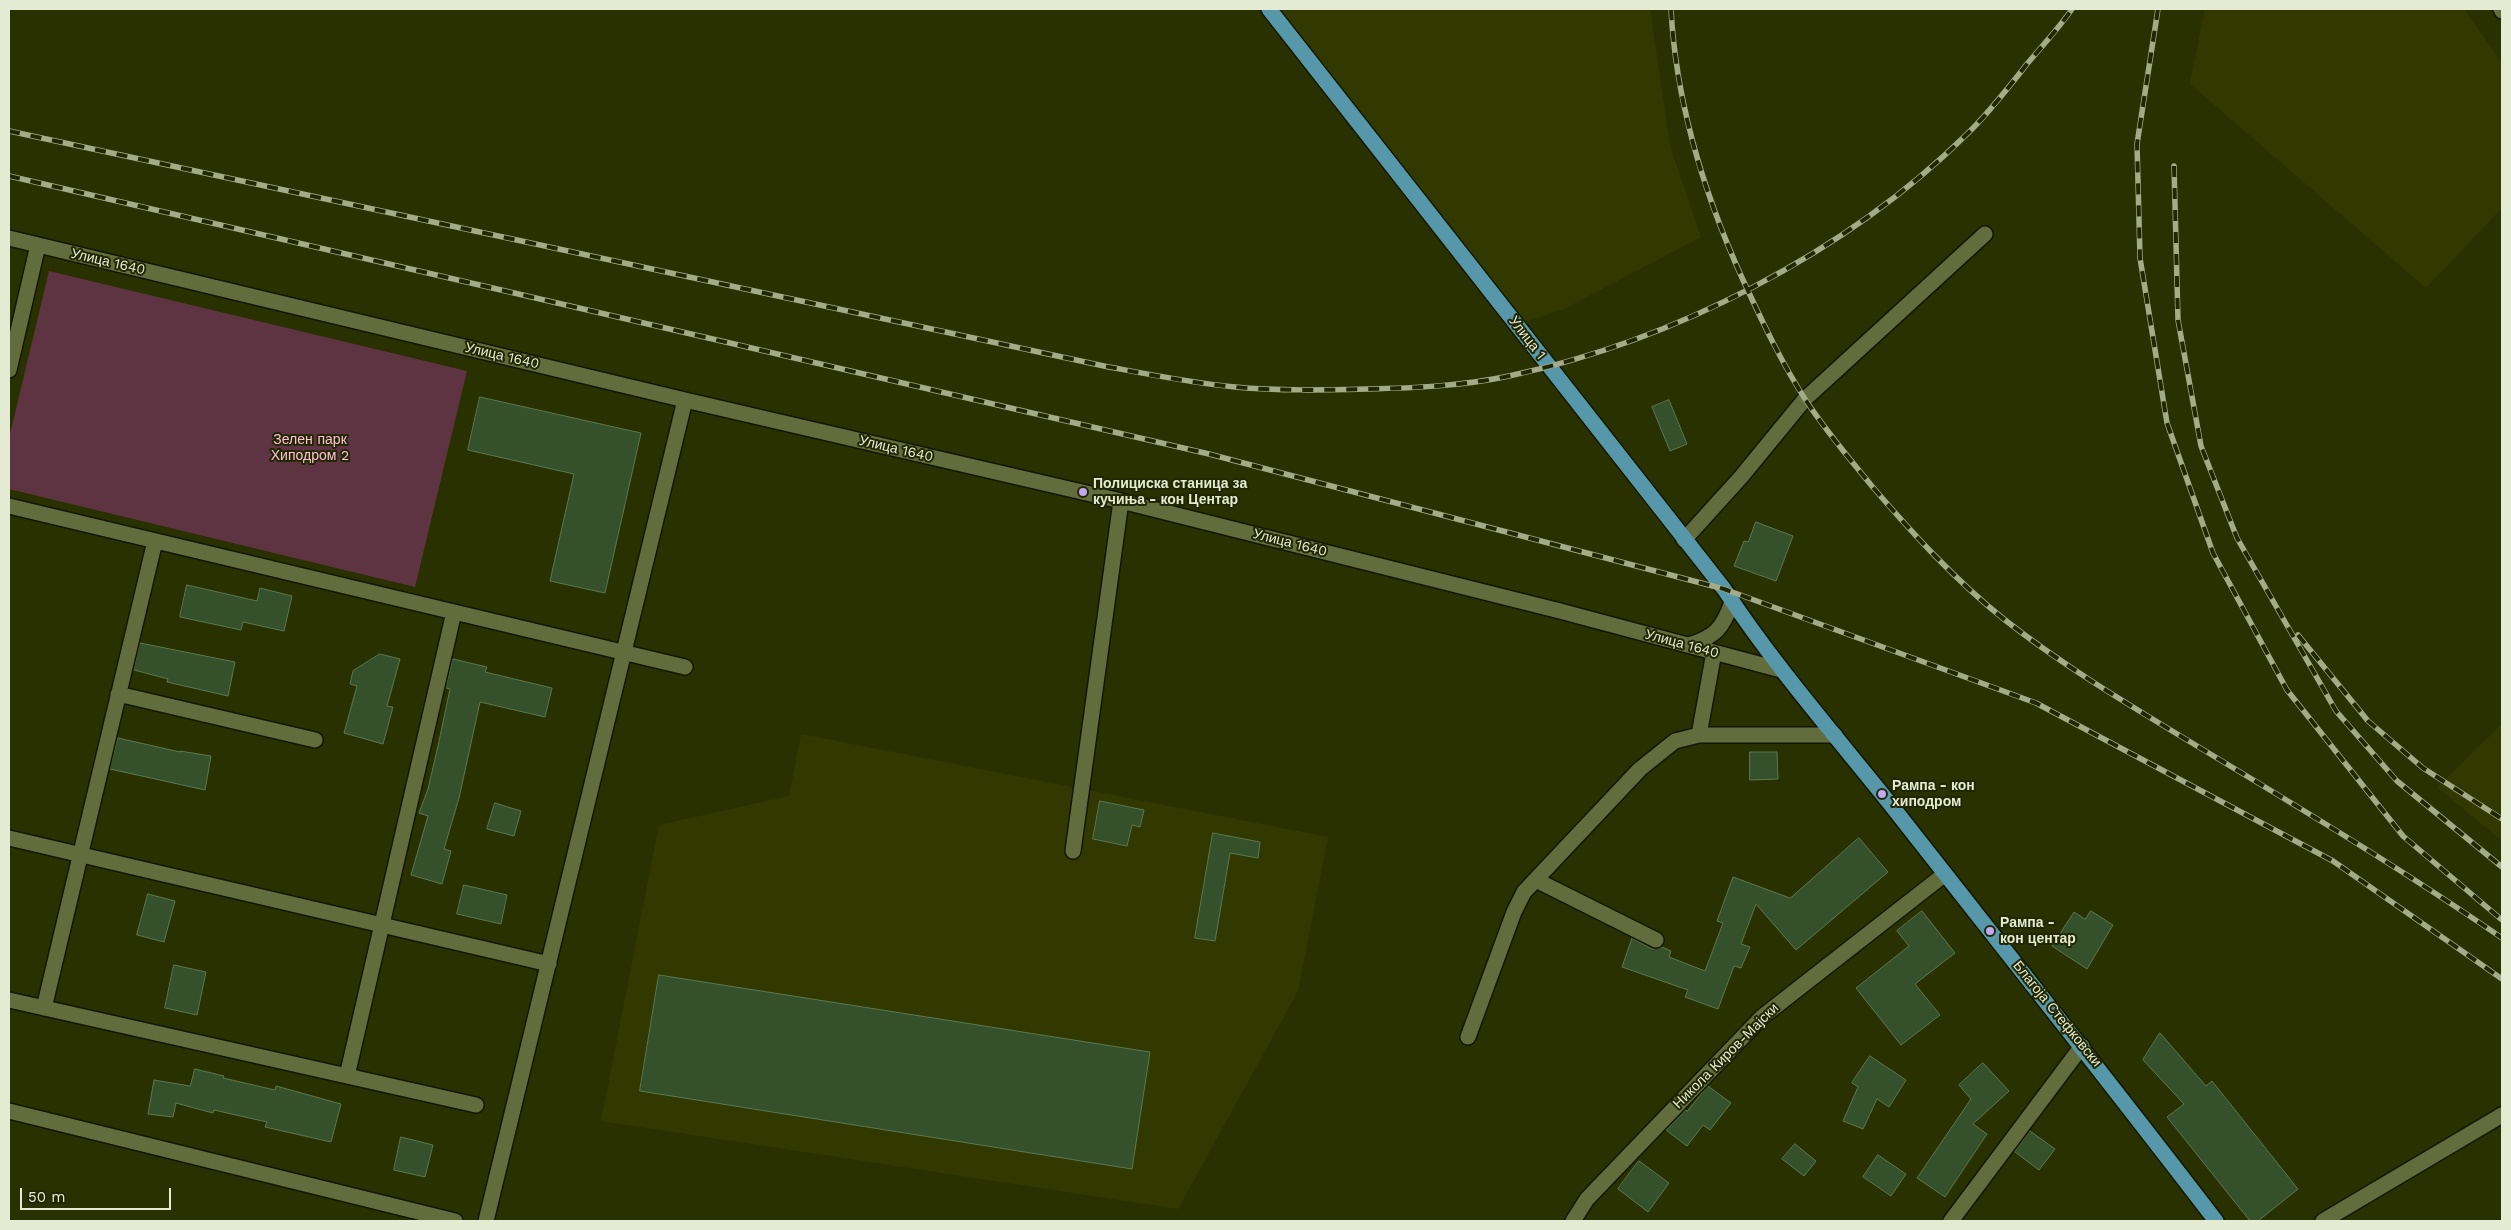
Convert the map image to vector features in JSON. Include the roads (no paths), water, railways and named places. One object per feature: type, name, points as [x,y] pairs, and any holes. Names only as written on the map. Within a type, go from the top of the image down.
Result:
[{"type":"main road","name":"Улица 1","points":[[1269,9],[1684,540],[1781,670]]},
{"type":"main road","name":"Благоја Стефковски","points":[[1781,670],[1835,734],[2082,1046],[2216,1221]]},
{"type":"street","points":[[1684,540],[1805,399],[1985,234]]},
{"type":"street","name":"Улица 1640","points":[[9,238],[685,400],[1121,500],[1781,670]]},
{"type":"street","points":[[9,370],[38,245]]},
{"type":"street","points":[[486,1221],[685,400]]},
{"type":"street","points":[[1072,852],[1121,500]]},
{"type":"street","points":[[9,506],[685,667]]},
{"type":"street","points":[[44,1008],[155,541]]},
{"type":"street","points":[[1689,646],[1706,640],[1718,631],[1727,618],[1732,602]]},
{"type":"street","points":[[347,1076],[454,612]]},
{"type":"street","points":[[1699,735],[1714,652]]},
{"type":"street","points":[[118,694],[315,740]]},
{"type":"street","points":[[1468,1037],[1514,912],[1524,892],[1640,770],[1675,741],[1699,735],[1835,734]]},
{"type":"street","points":[[9,838],[548,964]]},
{"type":"street","name":"Никола Киров-Мајски","points":[[1574,1221],[1587,1199],[1762,1017],[1945,874]]},
{"type":"street","points":[[1536,880],[1656,940]]},
{"type":"street","points":[[9,1000],[476,1105]]},
{"type":"street","points":[[1951,1221],[2082,1046]]},
{"type":"street","points":[[9,1111],[455,1221]]},
{"type":"street","points":[[2323,1221],[2502,1115]]},
{"type":"railway","points":[[1671,9],[1679,79],[1694,148],[1716,215],[1743,280],[1781,358],[1807,402],[1846,455],[1902,521],[1969,589],[2005,620],[2051,654],[2123,701],[2313,816],[2502,938]]},
{"type":"railway","points":[[9,131],[1104,366],[1186,381],[1235,387],[1301,390],[1420,387],[1474,382],[1509,376],[1571,360],[1633,340],[1694,315],[1754,287],[1812,254],[1867,218],[1919,178],[1966,135],[1998,101],[2072,9]]},
{"type":"railway","points":[[2158,9],[2137,144],[2140,258],[2167,423],[2213,553],[2287,690],[2403,836],[2502,920]]},
{"type":"railway","points":[[2174,166],[2178,320],[2201,446],[2237,538],[2336,711],[2397,781],[2502,867]]},
{"type":"railway","points":[[9,176],[1209,454],[1724,589],[2036,703],[2333,861],[2502,979]]},
{"type":"railway","points":[[2298,635],[2368,721],[2423,768],[2502,819]]},
{"type":"place","name":"Полициска станица за кучиња - кон Центар","points":[[1083,492]]},
{"type":"place","name":"Рампа - кон хиподром","points":[[1882,794]]},
{"type":"place","name":"Рампа - кон центар","points":[[1990,931]]},
{"type":"park label","name":"Зелен парк Хиподром 2","points":[[310,448]]}]
